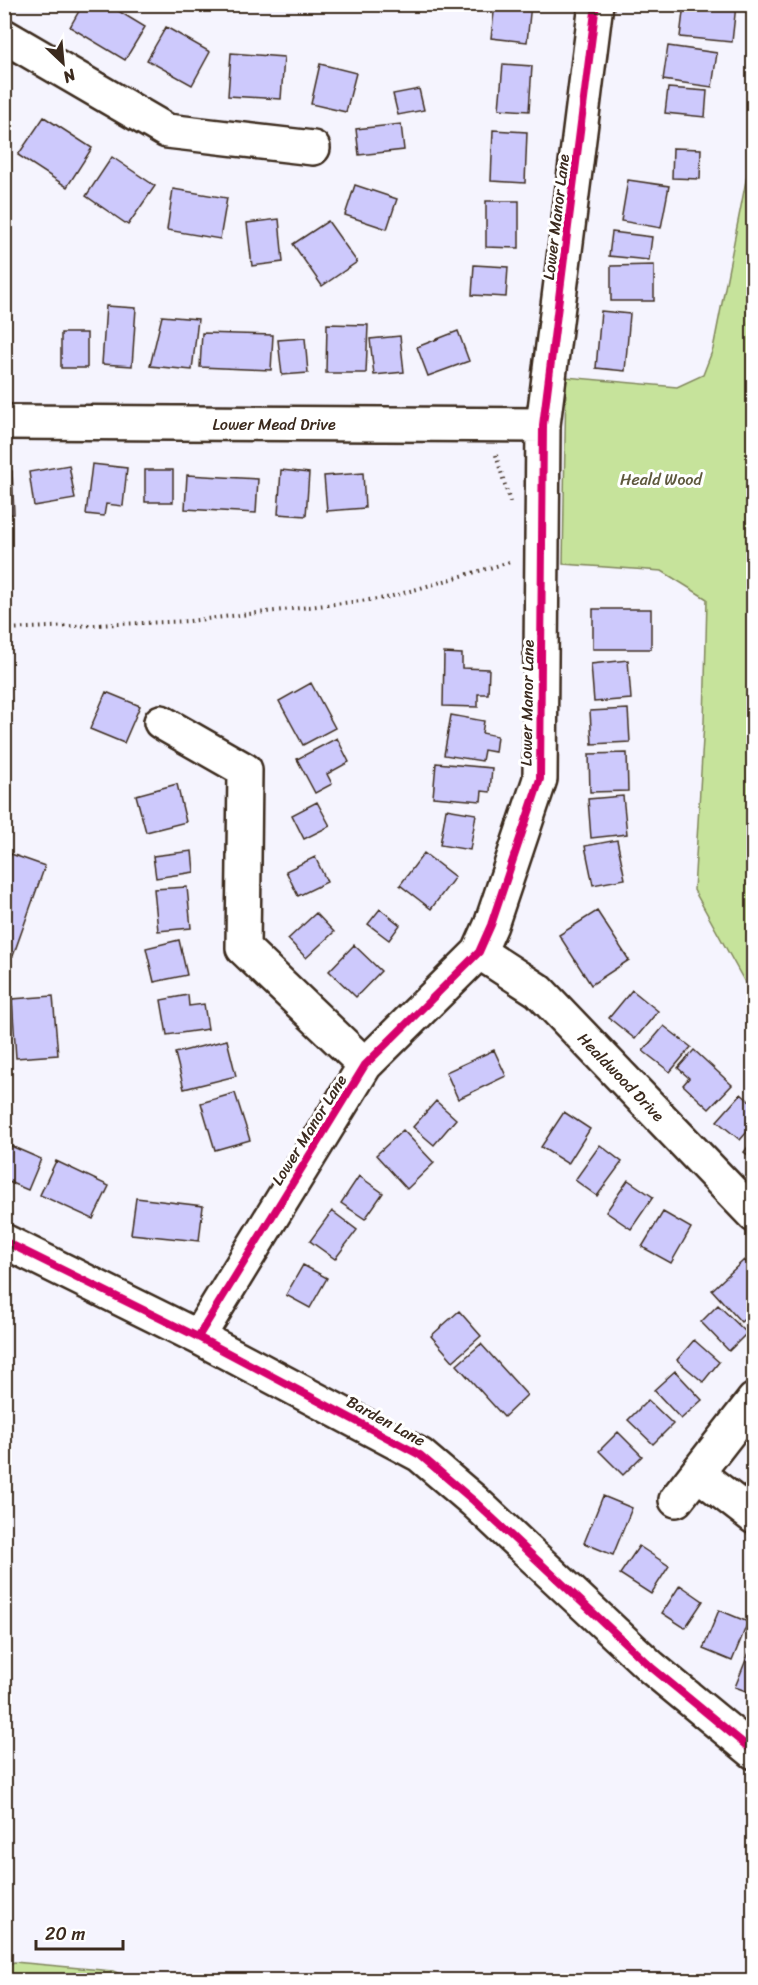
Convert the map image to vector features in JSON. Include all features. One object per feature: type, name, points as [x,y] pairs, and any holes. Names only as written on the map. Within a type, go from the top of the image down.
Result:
[{"type":"street","name":"Lower Manor Lane","points":[[198,1337],[365,1065],[478,952],[491,925],[540,779],[543,425],[596,4]]},
{"type":"street","points":[[4,36],[167,130],[313,148]]},
{"type":"street","name":"Lower Mead Drive","points":[[4,422],[543,425]]},
{"type":"street","name":"Lower Manor Lane","points":[[161,722],[245,770],[243,948],[365,1065]]},
{"type":"street","name":"Healdwood Drive","points":[[478,952],[540,992],[753,1215]]},
{"type":"street","name":"Barden Lane","points":[[4,1241],[198,1337],[420,1455],[474,1501],[651,1667],[753,1752]]},
{"type":"street","points":[[676,1500],[753,1400]]},
{"type":"street","points":[[697,1473],[753,1517]]},
{"type":"path","points":[[4,629],[189,621],[386,598],[515,561]]},
{"type":"green space","name":"Heald Wood","points":[[753,145],[753,997],[694,890],[704,722],[707,599],[662,571],[563,564],[566,377],[677,387],[703,375],[713,349]]},
{"type":"green space","points":[[14,1962],[113,1971],[134,1980],[5,1980],[5,1966]]},
{"type":"green space","points":[[394,1974],[431,1979],[476,1974],[480,1980],[380,1980]]},
{"type":"building","points":[[83,4],[107,4],[145,27],[125,60],[70,27]]},
{"type":"building","points":[[495,4],[531,4],[527,42],[491,38]]},
{"type":"building","points":[[684,4],[736,5],[732,42],[680,37]]},
{"type":"building","points":[[166,27],[210,52],[192,85],[147,60]]},
{"type":"building","points":[[668,46],[717,53],[712,87],[663,80]]},
{"type":"building","points":[[231,53],[284,57],[281,99],[228,96]]},
{"type":"building","points":[[320,64],[356,73],[346,112],[311,104]]},
{"type":"building","points":[[503,64],[532,66],[529,111],[499,109]]},
{"type":"building","points":[[668,88],[707,91],[705,117],[665,113]]},
{"type":"building","points":[[419,89],[424,110],[398,115],[393,94]]},
{"type":"building","points":[[44,117],[92,148],[67,187],[18,155]]},
{"type":"building","points":[[401,124],[404,150],[359,155],[356,129]]},
{"type":"building","points":[[493,130],[527,132],[525,183],[491,181]]},
{"type":"building","points":[[673,148],[701,149],[700,179],[672,178]]},
{"type":"building","points":[[112,157],[155,186],[128,225],[86,196]]},
{"type":"building","points":[[628,180],[669,186],[661,228],[621,221]]},
{"type":"building","points":[[355,185],[397,199],[387,229],[345,215]]},
{"type":"building","points":[[173,189],[227,198],[220,239],[167,230]]},
{"type":"building","points":[[486,201],[519,201],[519,248],[486,247]]},
{"type":"building","points":[[279,219],[283,262],[252,266],[247,223]]},
{"type":"building","points":[[328,221],[357,262],[322,286],[293,244]]},
{"type":"building","points":[[612,232],[652,237],[649,260],[609,256]]},
{"type":"building","points":[[474,265],[508,267],[506,297],[472,295]]},
{"type":"building","points":[[654,265],[654,301],[611,301],[611,266]]},
{"type":"building","points":[[106,306],[136,308],[132,366],[102,364]]},
{"type":"building","points":[[601,311],[630,314],[625,371],[596,368]]},
{"type":"building","points":[[162,316],[198,319],[192,370],[150,366]]},
{"type":"building","points":[[327,324],[368,325],[366,373],[326,373]]},
{"type":"building","points":[[458,331],[469,361],[428,376],[417,347]]},
{"type":"building","points":[[61,333],[87,333],[87,368],[61,368]]},
{"type":"building","points":[[202,333],[273,335],[271,370],[200,367]]},
{"type":"building","points":[[400,336],[404,372],[374,375],[370,339]]},
{"type":"building","points":[[305,338],[308,373],[282,375],[278,340]]},
{"type":"building","points":[[92,464],[127,468],[123,506],[106,504],[104,516],[86,514]]},
{"type":"building","points":[[69,465],[75,499],[34,506],[29,472]]},
{"type":"building","points":[[145,470],[173,470],[173,502],[145,502]]},
{"type":"building","points":[[281,470],[309,473],[306,516],[278,514]]},
{"type":"building","points":[[4,471],[12,471],[14,514],[4,515]]},
{"type":"building","points":[[363,473],[365,508],[327,511],[324,476]]},
{"type":"building","points":[[187,475],[258,479],[256,513],[185,509]]},
{"type":"building","points":[[593,609],[651,609],[651,649],[593,649]]},
{"type":"building","points":[[444,653],[462,654],[462,668],[489,669],[488,694],[478,694],[478,707],[443,706]]},
{"type":"building","points":[[628,660],[631,699],[594,702],[591,664]]},
{"type":"building","points":[[311,683],[335,728],[303,745],[279,701]]},
{"type":"building","points":[[106,692],[140,706],[124,743],[90,729]]},
{"type":"building","points":[[628,709],[630,742],[592,744],[590,711]]},
{"type":"building","points":[[451,715],[484,721],[482,733],[497,736],[495,752],[484,750],[482,761],[444,755]]},
{"type":"building","points":[[337,738],[349,762],[327,774],[332,784],[315,793],[297,759]]},
{"type":"building","points":[[627,753],[628,791],[590,792],[589,754]]},
{"type":"building","points":[[436,763],[492,768],[490,792],[482,791],[481,801],[433,797]]},
{"type":"building","points":[[177,784],[186,822],[146,832],[136,795]]},
{"type":"building","points":[[623,796],[627,834],[591,838],[588,799]]},
{"type":"building","points":[[317,802],[330,826],[304,839],[292,815]]},
{"type":"building","points":[[446,809],[476,814],[470,850],[440,845]]},
{"type":"building","points":[[617,840],[625,879],[593,885],[585,846]]},
{"type":"building","points":[[192,851],[194,872],[156,878],[153,856]]},
{"type":"building","points":[[424,853],[455,877],[431,909],[400,885]]},
{"type":"building","points":[[11,854],[45,866],[13,956],[4,953],[4,872]]},
{"type":"building","points":[[315,857],[327,882],[298,896],[286,871]]},
{"type":"building","points":[[187,887],[191,928],[158,931],[154,889]]},
{"type":"building","points":[[380,909],[400,925],[389,940],[368,924]]},
{"type":"building","points":[[597,911],[629,960],[591,985],[559,935]]},
{"type":"building","points":[[316,913],[334,932],[306,958],[288,939]]},
{"type":"building","points":[[179,940],[187,975],[154,982],[146,948]]},
{"type":"building","points":[[354,945],[381,971],[356,997],[329,971]]},
{"type":"building","points":[[632,990],[658,1011],[635,1039],[609,1018]]},
{"type":"building","points":[[188,995],[189,1006],[204,1004],[208,1029],[167,1035],[161,1000]]},
{"type":"building","points":[[53,996],[58,1055],[16,1058],[12,999]]},
{"type":"building","points":[[664,1026],[691,1047],[670,1072],[643,1051]]},
{"type":"building","points":[[227,1040],[236,1076],[184,1089],[175,1053]]},
{"type":"building","points":[[494,1050],[506,1076],[458,1099],[446,1072]]},
{"type":"building","points":[[694,1050],[732,1085],[709,1109],[683,1085],[689,1078],[678,1068]]},
{"type":"building","points":[[235,1093],[250,1140],[215,1150],[201,1103]]},
{"type":"building","points":[[741,1094],[754,1105],[754,1124],[740,1140],[717,1121]]},
{"type":"building","points":[[436,1101],[456,1119],[434,1145],[413,1127]]},
{"type":"building","points":[[564,1112],[590,1129],[568,1164],[541,1147]]},
{"type":"building","points":[[403,1130],[434,1163],[407,1189],[376,1155]]},
{"type":"building","points":[[754,1139],[754,1160],[744,1152]]},
{"type":"building","points":[[4,1143],[41,1159],[28,1190],[4,1180]]},
{"type":"building","points":[[600,1145],[622,1162],[597,1196],[575,1180]]},
{"type":"building","points":[[56,1161],[109,1186],[93,1219],[40,1195]]},
{"type":"building","points":[[359,1176],[383,1193],[365,1219],[341,1203]]},
{"type":"building","points":[[628,1180],[653,1197],[631,1229],[606,1212]]},
{"type":"building","points":[[136,1198],[203,1206],[199,1241],[131,1234]]},
{"type":"building","points":[[332,1211],[357,1230],[335,1259],[310,1241]]},
{"type":"building","points":[[663,1212],[691,1228],[671,1263],[642,1247]]},
{"type":"building","points":[[744,1260],[754,1270],[754,1278],[749,1283],[754,1288],[754,1311],[741,1322],[712,1290]]},
{"type":"building","points":[[303,1265],[327,1278],[310,1308],[286,1295]]},
{"type":"building","points":[[718,1305],[747,1333],[729,1351],[701,1322]]},
{"type":"building","points":[[459,1311],[481,1336],[453,1361],[431,1336]]},
{"type":"building","points":[[694,1340],[719,1362],[703,1382],[677,1360]]},
{"type":"building","points":[[481,1344],[527,1395],[504,1417],[457,1365]]},
{"type":"building","points":[[675,1371],[702,1400],[681,1419],[654,1390]]},
{"type":"building","points":[[648,1400],[673,1424],[653,1444],[628,1420]]},
{"type":"building","points":[[618,1432],[642,1456],[623,1475],[599,1451]]},
{"type":"building","points":[[603,1496],[632,1508],[613,1555],[584,1543]]},
{"type":"building","points":[[639,1546],[669,1566],[651,1594],[620,1574]]},
{"type":"building","points":[[680,1585],[703,1601],[685,1628],[662,1613]]},
{"type":"building","points":[[719,1610],[748,1622],[732,1661],[703,1649]]},
{"type":"building","points":[[750,1650],[754,1652],[754,1694],[735,1687]]},
{"type":"cycle path","points":[[198,1337],[365,1065],[479,952],[491,925],[540,779],[543,425],[596,4]]},
{"type":"cycle path","points":[[4,1241],[198,1337],[420,1455],[474,1501],[651,1667],[754,1752]]}]
